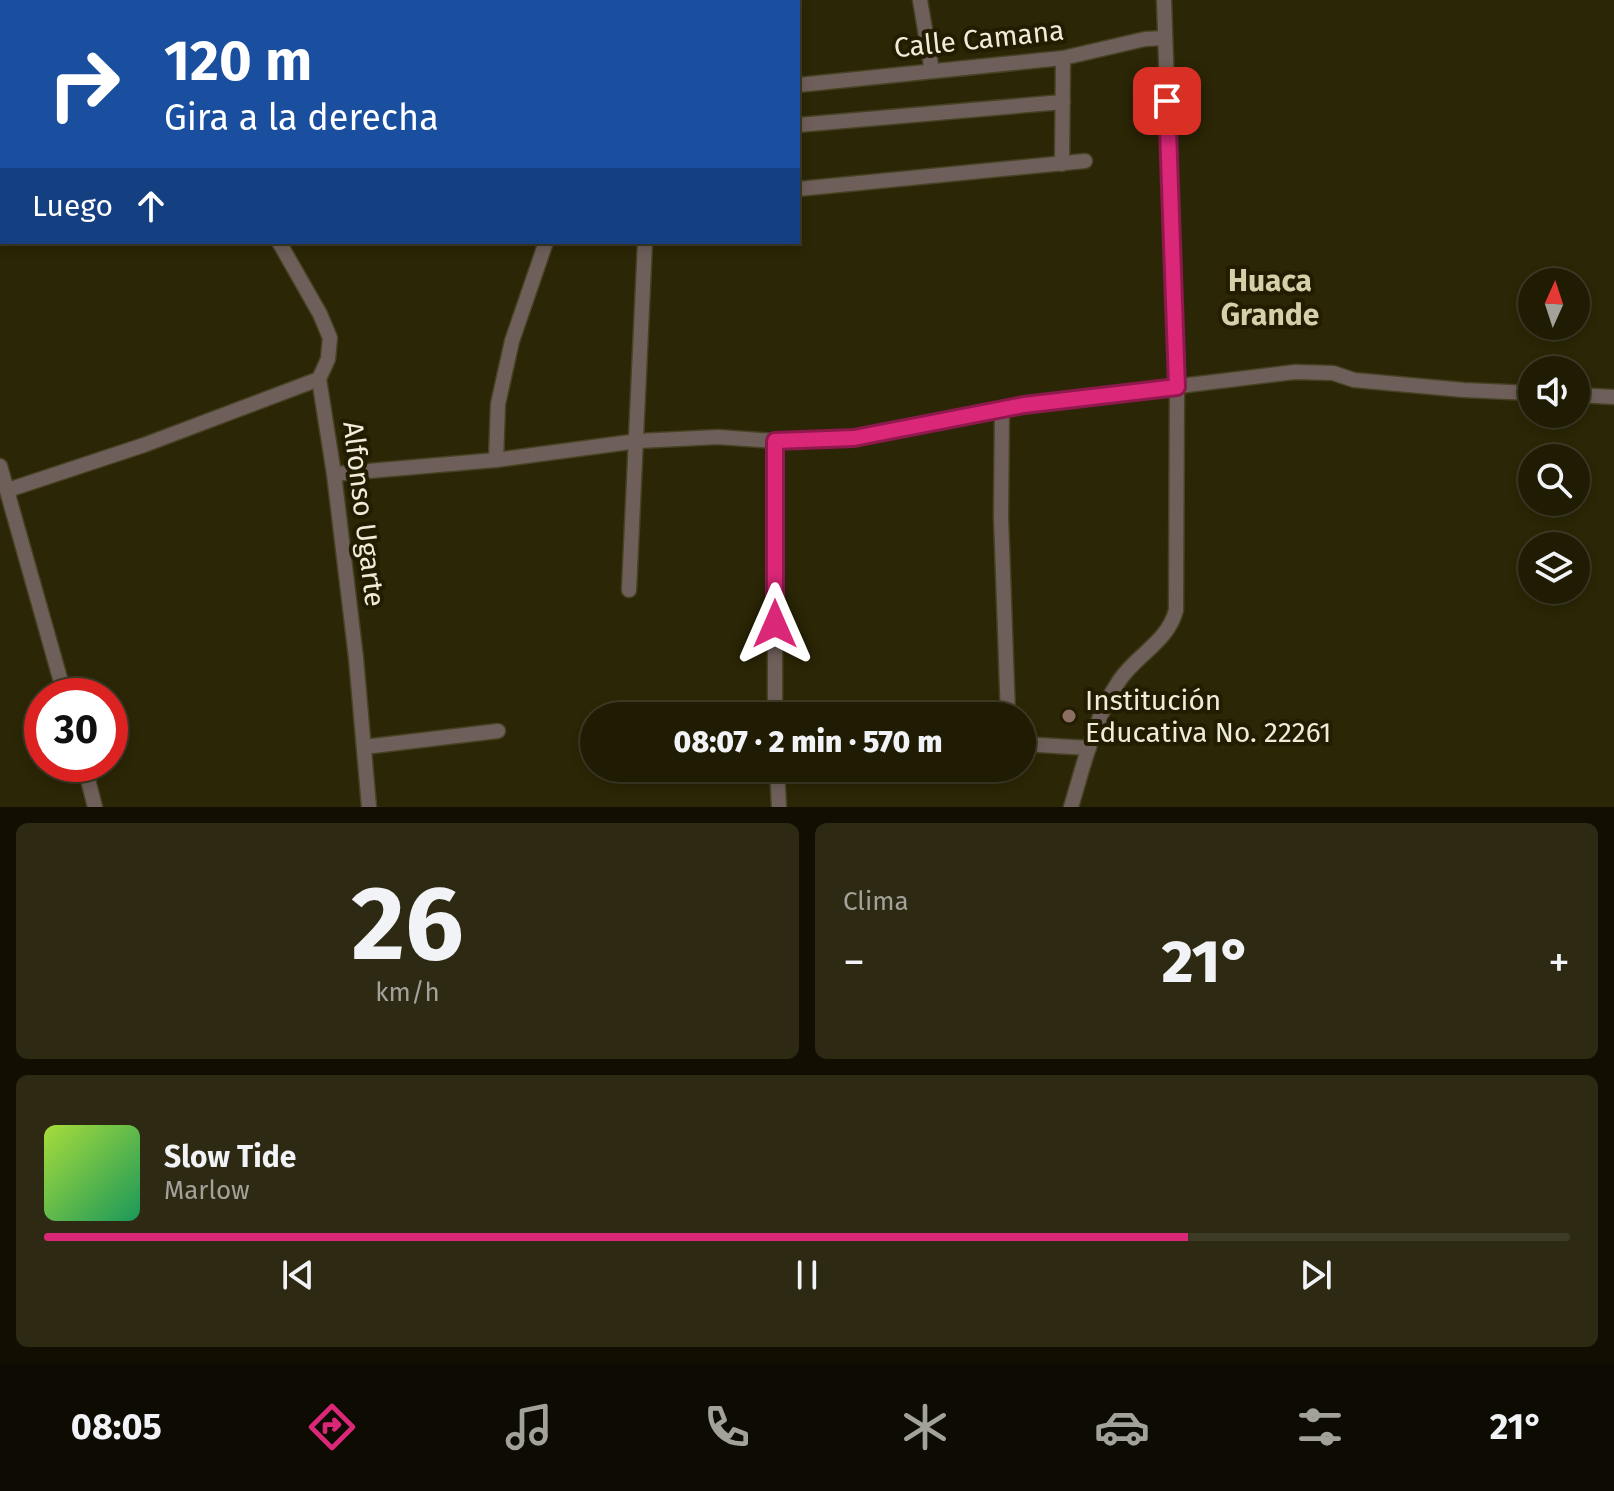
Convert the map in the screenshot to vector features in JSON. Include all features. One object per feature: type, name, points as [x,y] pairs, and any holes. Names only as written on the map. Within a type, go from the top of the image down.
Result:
[{"type":"street","points":[[920,0],[932,71]]},
{"type":"street","points":[[1071,807],[1099,715],[1120,678],[1167,632],[1176,610],[1177,387],[1164,0]]},
{"type":"street","name":"Calle Camana","points":[[800,85],[1063,58],[1145,39],[1165,38]]},
{"type":"street","points":[[1062,164],[1063,58]]},
{"type":"street","points":[[800,125],[1063,102]]},
{"type":"street","points":[[800,189],[1085,161]]},
{"type":"street","name":"Alfonso Ugarte","points":[[280,244],[320,314],[330,338],[328,359],[319,379],[356,658],[369,807]]},
{"type":"street","points":[[496,460],[498,404],[512,341],[545,244]]},
{"type":"street","points":[[629,590],[645,244]]},
{"type":"street","points":[[334,474],[496,460],[638,441],[718,437],[775,441],[854,438],[1002,409],[1314,372],[1386,383],[1518,392]]},
{"type":"street","points":[[8,490],[144,445],[319,379]]},
{"type":"street","points":[[1590,396],[1614,397]]},
{"type":"street","points":[[1002,409],[1001,517],[1008,702]]},
{"type":"street","points":[[775,441],[775,702]]},
{"type":"street","points":[[0,466],[8,490],[6,509],[59,678]]},
{"type":"street","points":[[364,747],[498,731]]},
{"type":"street","points":[[1036,745],[1089,748]]},
{"type":"street","points":[[89,782],[95,807]]},
{"type":"street","points":[[778,782],[779,807]]},
{"type":"place","name":"Institución Educativa No. 22261","points":[[1069,716]]},
{"type":"district","name":"Huaca Grande","points":[[1270,298]]},
{"type":"route","points":[[775,624],[775,441],[854,438],[1024,405],[1177,387],[1167,101]]}]
